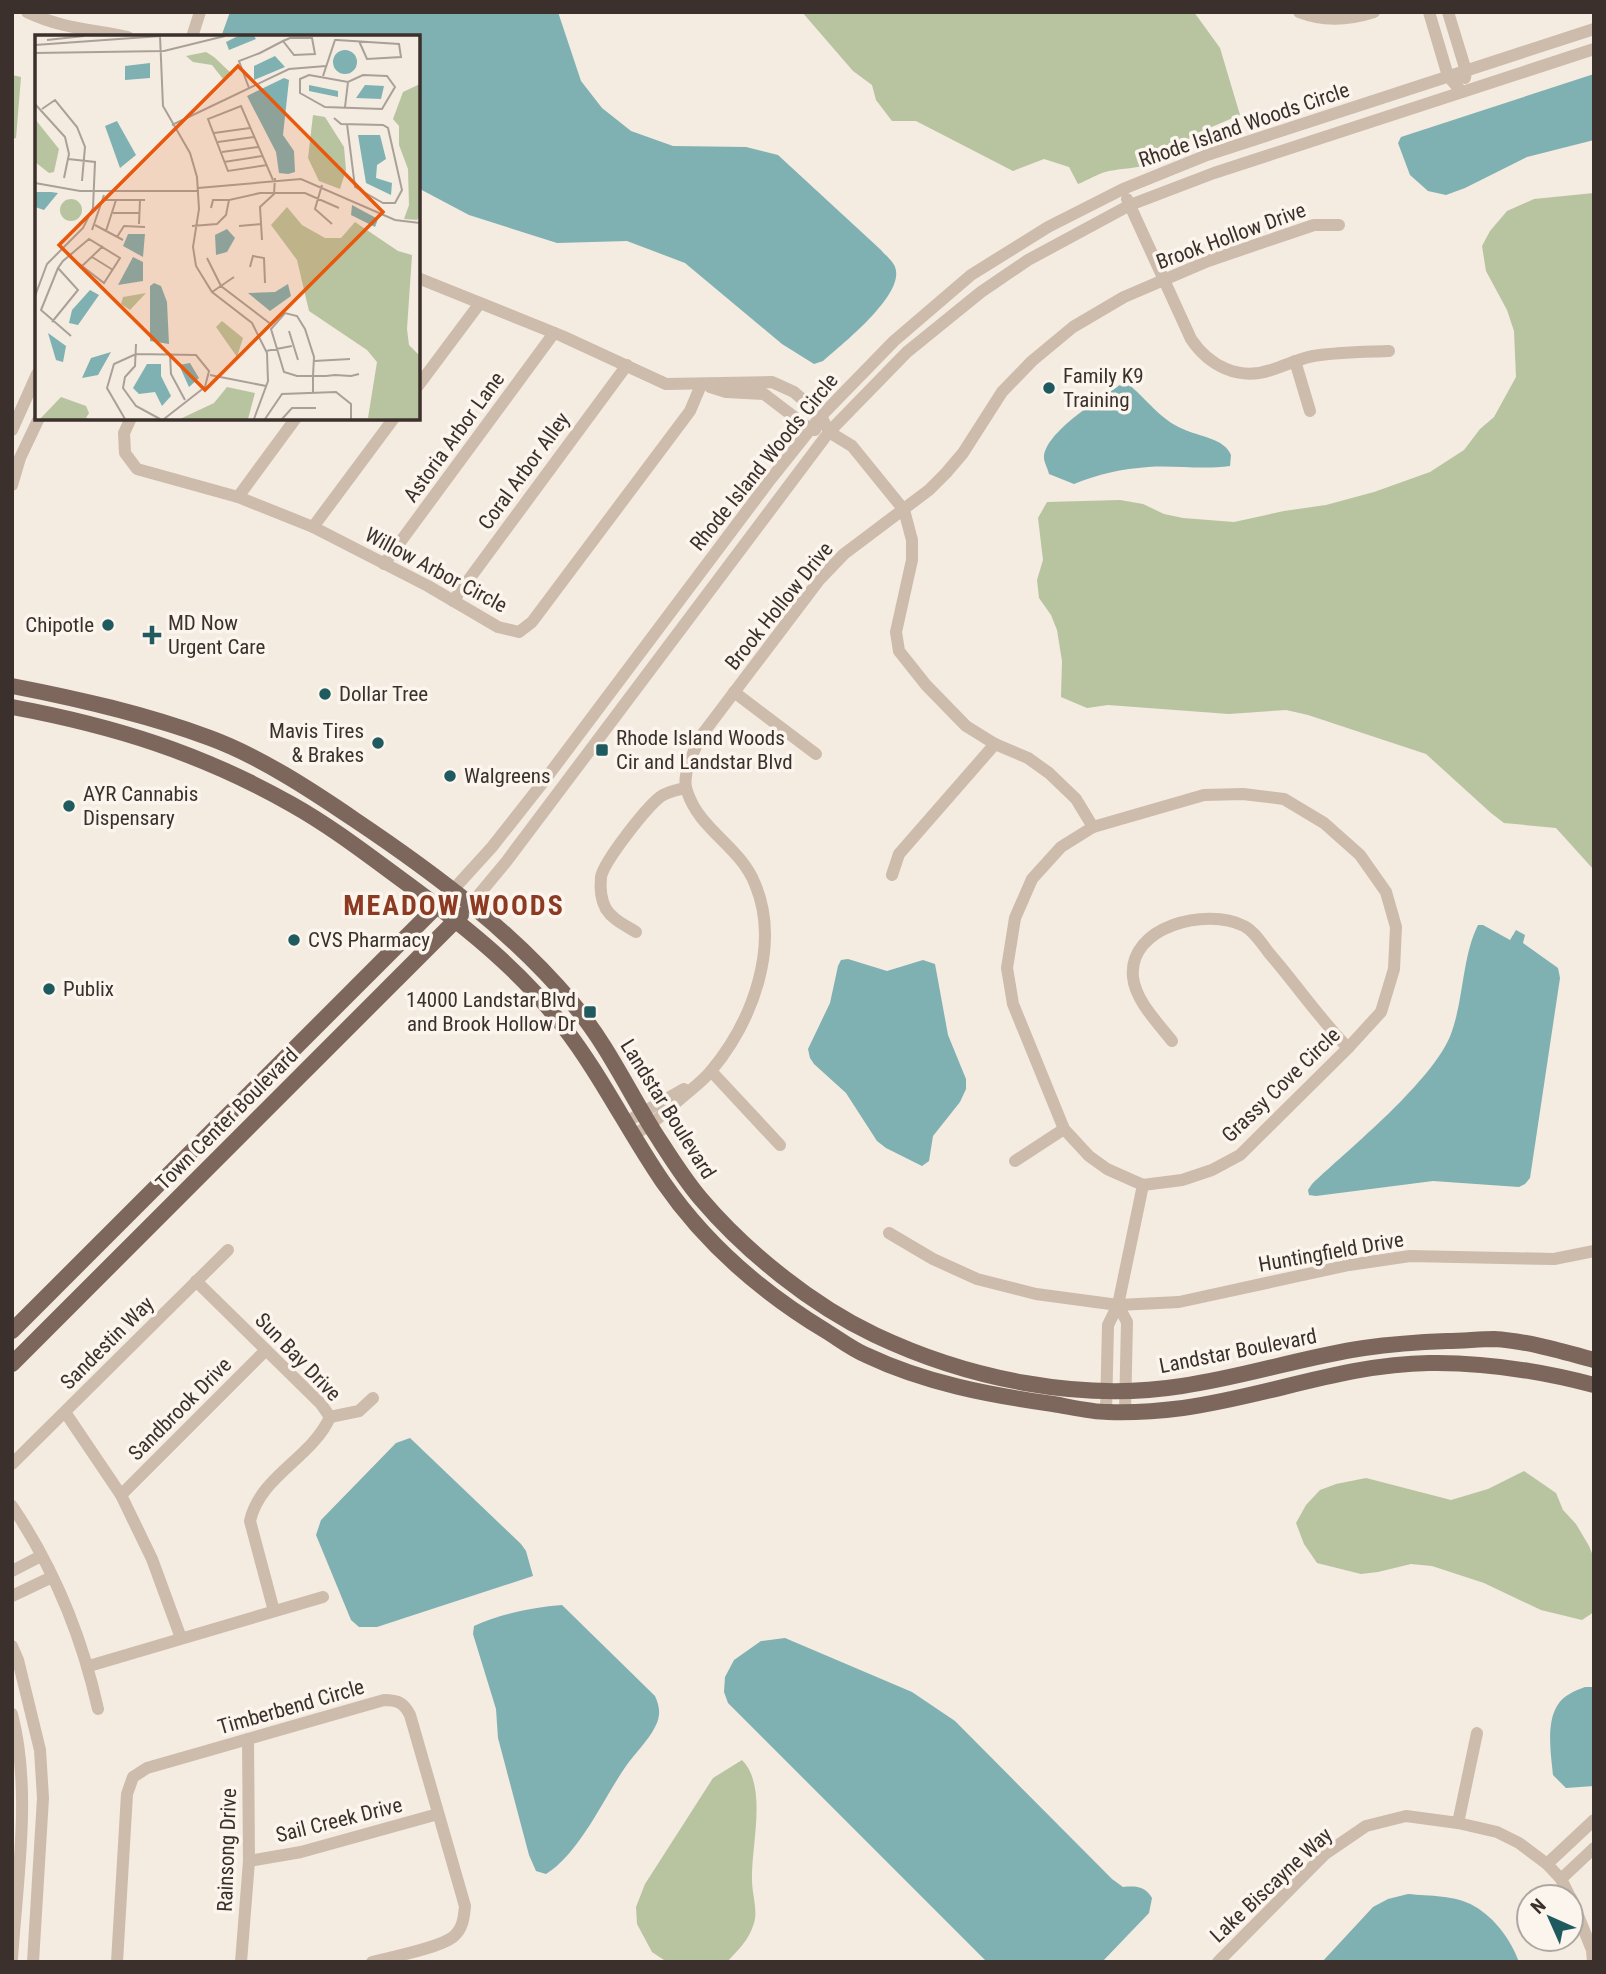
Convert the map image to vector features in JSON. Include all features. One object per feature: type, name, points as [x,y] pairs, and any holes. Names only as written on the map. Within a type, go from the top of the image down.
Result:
[{"type":"main road","name":"Landstar Boulevard","points":[[12,686],[126,710],[215,739],[303,785],[383,839],[471,904],[532,960],[575,1006],[611,1057],[647,1119],[700,1198],[747,1246],[809,1296],[873,1334],[934,1360],[1000,1380],[1106,1390],[1180,1387],[1364,1348],[1424,1342],[1494,1339],[1551,1348],[1594,1360]]},
{"type":"main road","name":"Landstar Boulevard","points":[[12,707],[72,718],[156,742],[239,777],[295,806],[352,843],[456,921],[512,969],[561,1023],[598,1076],[664,1184],[693,1222],[728,1257],[794,1312],[863,1354],[926,1379],[993,1396],[1106,1412],[1182,1408],[1367,1370],[1426,1363],[1494,1366],[1548,1374],[1594,1385]]},
{"type":"main road","name":"Town Center Boulevard","points":[[12,1331],[452,891]]},
{"type":"main road","name":"Town Center Boulevard","points":[[12,1364],[471,904]]},
{"type":"street","points":[[27,12],[50,23],[90,34]]},
{"type":"street","points":[[193,35],[201,12]]},
{"type":"street","points":[[1299,12],[1312,18],[1340,20],[1374,12]]},
{"type":"street","points":[[1429,12],[1448,76],[1462,92]]},
{"type":"street","points":[[1448,12],[1466,71],[1462,92]]},
{"type":"street","name":"Rhode Island Woods Circle","points":[[452,891],[492,847],[544,781],[810,429],[894,341],[971,275],[1048,227],[1123,189],[1207,155],[1594,29]]},
{"type":"street","name":"Rhode Island Woods Circle","points":[[471,904],[506,862],[829,432],[907,352],[981,292],[1028,260],[1130,205],[1214,173],[1594,49]]},
{"type":"street","points":[[1123,189],[1191,339],[1200,352],[1215,364],[1231,371],[1249,374],[1266,372],[1321,355],[1390,351]]},
{"type":"street","name":"Brook Hollow Drive","points":[[685,788],[691,756],[701,736],[820,579],[844,554],[904,510],[946,473],[963,453],[1002,392],[1032,361],[1073,327],[1124,297],[1224,255],[1314,225],[1339,225]]},
{"type":"street","points":[[971,275],[981,292]]},
{"type":"street","points":[[420,279],[554,333],[666,384],[772,382],[794,392],[821,416],[829,432]]},
{"type":"street","points":[[420,383],[480,303]]},
{"type":"street","name":"Astoria Arbor Lane","points":[[384,564],[554,333]]},
{"type":"street","points":[[1295,361],[1310,411]]},
{"type":"street","name":"Coral Arbor Alley","points":[[453,601],[627,365]]},
{"type":"street","points":[[12,430],[35,378]]},
{"type":"street","points":[[701,385],[726,391],[764,394],[810,429],[829,432],[852,446],[904,510],[912,540],[912,560],[897,632],[899,651],[926,685],[966,726],[995,744],[1028,758],[1049,773],[1076,799],[1093,827]]},
{"type":"street","name":"Willow Arbor Circle","points":[[130,420],[124,433],[125,453],[137,469],[239,497],[313,527],[498,627],[519,632],[532,622],[690,411],[701,385]]},
{"type":"street","points":[[12,485],[20,458],[38,420]]},
{"type":"street","points":[[239,497],[295,420]]},
{"type":"street","points":[[313,527],[393,420]]},
{"type":"street","points":[[734,692],[816,754]]},
{"type":"street","points":[[892,875],[899,854],[995,744]]},
{"type":"street","points":[[630,1128],[647,1119],[710,1071],[738,1030],[758,984],[766,949],[765,915],[755,883],[739,856],[696,814],[685,788],[662,795],[648,808],[601,874],[601,893],[605,907],[614,919],[636,932]]},
{"type":"street","name":"Grassy Cove Circle","points":[[1243,794],[1284,799],[1333,831],[1360,855],[1385,892],[1395,927],[1394,969],[1381,1012],[1240,1155],[1212,1170],[1182,1180],[1143,1185],[1089,1156],[1064,1129],[1013,1004],[1007,968],[1015,918],[1032,878],[1060,847],[1093,827],[1204,795],[1243,794]]},
{"type":"street","points":[[1172,1041],[1145,1005],[1133,981],[1133,961],[1143,943],[1158,931],[1203,918],[1227,919],[1247,927],[1295,983],[1324,1024],[1348,1048]]},
{"type":"street","points":[[710,1071],[780,1144]]},
{"type":"street","points":[[1015,1161],[1064,1129]]},
{"type":"street","points":[[193,1149],[210,1166]]},
{"type":"street","points":[[1106,1412],[1108,1325],[1118,1305],[1143,1185]]},
{"type":"street","name":"Huntingfield Drive","points":[[889,1233],[933,1259],[976,1279],[1036,1294],[1118,1305],[1179,1302],[1349,1265],[1410,1256],[1554,1259],[1594,1251]]},
{"type":"street","name":"Sandestin Way","points":[[12,1464],[228,1250]]},
{"type":"street","name":"Sun Bay Drive","points":[[197,1281],[321,1404],[330,1417],[323,1433],[261,1493],[253,1507],[250,1521],[274,1611]]},
{"type":"street","points":[[1118,1305],[1127,1322],[1125,1412]]},
{"type":"street","name":"Sandbrook Drive","points":[[121,1495],[266,1350]]},
{"type":"street","points":[[330,1417],[359,1411],[373,1398]]},
{"type":"street","points":[[65,1412],[121,1495],[152,1559],[181,1638]]},
{"type":"street","points":[[12,1506],[72,1617],[89,1666],[98,1709]]},
{"type":"street","points":[[12,1571],[41,1556]]},
{"type":"street","points":[[12,1596],[52,1577]]},
{"type":"street","points":[[89,1666],[323,1597]]},
{"type":"street","points":[[12,1646],[18,1660],[40,1750],[43,1798],[33,1962]]},
{"type":"street","name":"Timberbend Circle","points":[[117,1962],[127,1794],[133,1777],[147,1768],[384,1700],[398,1700],[410,1715],[465,1906],[463,1923],[453,1937],[436,1945],[372,1962]]},
{"type":"street","points":[[12,1714],[17,1731],[23,1793],[12,1959]]},
{"type":"street","points":[[1458,1823],[1477,1733]]},
{"type":"street","name":"Rainsong Drive","points":[[241,1962],[249,1861],[247,1739]]},
{"type":"street","name":"Sail Creek Drive","points":[[249,1861],[301,1852],[438,1814]]},
{"type":"street","name":"Lake Biscayne Way","points":[[1218,1962],[1325,1854],[1366,1826],[1406,1816],[1458,1823],[1497,1832],[1519,1843],[1547,1864],[1563,1883]]},
{"type":"street","points":[[1547,1864],[1594,1819]]},
{"type":"street","points":[[1561,1879],[1594,1848]]},
{"type":"street","name":"Lake Biscayne Way","points":[[1585,1933],[1592,1950],[1593,1962]]},
{"type":"green space","points":[[802,12],[1194,12],[1220,48],[1240,115],[1190,136],[1178,154],[1168,160],[1105,172],[1078,184],[1069,167],[1044,159],[1013,171],[916,121],[892,121],[876,100],[872,85],[853,71]]},
{"type":"green space","points":[[12,75],[21,77],[16,138],[12,139]]},
{"type":"green space","points":[[1594,193],[1594,870],[1556,828],[1504,823],[1426,754],[1308,715],[1286,710],[1229,714],[1108,705],[1087,708],[1061,697],[1062,661],[1057,630],[1051,615],[1039,598],[1037,580],[1043,560],[1038,518],[1047,502],[1120,500],[1143,504],[1164,514],[1183,518],[1234,522],[1326,505],[1374,492],[1430,472],[1464,450],[1480,429],[1494,417],[1516,377],[1514,331],[1507,310],[1486,271],[1482,246],[1490,231],[1507,211],[1534,199]]},
{"type":"green space","points":[[1524,1471],[1556,1493],[1563,1510],[1576,1524],[1594,1558],[1594,1612],[1582,1620],[1541,1610],[1484,1583],[1432,1566],[1411,1564],[1361,1574],[1317,1563],[1304,1544],[1296,1523],[1306,1505],[1320,1490],[1336,1484],[1366,1478],[1451,1500],[1488,1489]]},
{"type":"green space","points":[[742,1760],[750,1771],[756,1800],[752,1866],[755,1913],[752,1929],[727,1962],[667,1962],[652,1952],[637,1924],[636,1907],[645,1884],[713,1778]]},
{"type":"water","points":[[230,12],[558,12],[581,81],[602,108],[631,131],[673,146],[746,147],[778,155],[891,260],[896,278],[891,291],[870,318],[823,361],[814,364],[782,344],[685,263],[627,241],[557,243],[469,215],[420,189],[420,35],[222,35]]},
{"type":"water","points":[[1594,74],[1594,140],[1527,157],[1446,195],[1428,191],[1410,175],[1398,143],[1401,137]]},
{"type":"water","points":[[1123,383],[1127,383],[1175,425],[1223,445],[1231,455],[1230,466],[1138,468],[1101,475],[1074,484],[1049,474],[1044,458],[1054,437],[1076,416]]},
{"type":"water","points":[[1478,925],[1483,925],[1510,940],[1516,930],[1525,935],[1523,943],[1558,968],[1560,978],[1530,1178],[1519,1187],[1433,1181],[1309,1195],[1308,1190],[1312,1184],[1409,1093],[1441,1052],[1455,1021],[1469,951]]},
{"type":"water","points":[[848,959],[887,971],[923,960],[935,964],[948,1035],[966,1079],[966,1089],[960,1102],[933,1136],[929,1161],[922,1166],[877,1141],[846,1093],[810,1058],[808,1049],[830,1003],[838,966],[841,960]]},
{"type":"water","points":[[410,1438],[521,1544],[526,1551],[533,1576],[377,1627],[359,1627],[351,1620],[316,1535],[321,1520],[396,1443]]},
{"type":"water","points":[[562,1605],[655,1696],[659,1715],[652,1732],[626,1766],[580,1839],[570,1853],[546,1874],[536,1871],[529,1855],[498,1738],[496,1709],[473,1634],[474,1626],[495,1618],[529,1609]]},
{"type":"water","points":[[785,1638],[912,1692],[955,1721],[1112,1879],[1123,1887],[1136,1887],[1146,1891],[1152,1898],[1149,1913],[1102,1962],[987,1962],[728,1703],[724,1692],[725,1677],[734,1660],[761,1641]]},
{"type":"water","points":[[1585,1687],[1594,1687],[1594,1786],[1566,1788],[1553,1775],[1551,1722],[1562,1699]]},
{"type":"water","points":[[1408,1894],[1467,1902],[1489,1917],[1501,1930],[1519,1962],[1322,1962],[1373,1907],[1388,1899]]},
{"type":"place","name":"Family K9 Training","points":[[1049,388]]},
{"type":"place","name":"Chipotle","points":[[108,625]]},
{"type":"place","name":"MD Now Urgent Care","points":[[152,635]]},
{"type":"place","name":"Dollar Tree","points":[[325,694]]},
{"type":"place","name":"Mavis Tires & Brakes","points":[[378,743]]},
{"type":"place","name":"Rhode Island Woods Cir and Landstar Blvd","points":[[602,750]]},
{"type":"place","name":"Walgreens","points":[[450,776]]},
{"type":"place","name":"AYR Cannabis Dispensary","points":[[69,806]]},
{"type":"place","name":"CVS Pharmacy","points":[[294,940]]},
{"type":"place","name":"Publix","points":[[49,989]]},
{"type":"place","name":"14000 Landstar Blvd and Brook Hollow Dr","points":[[590,1012]]},
{"type":"district","name":"MEADOW WOODS","points":[[454,905]]}]
